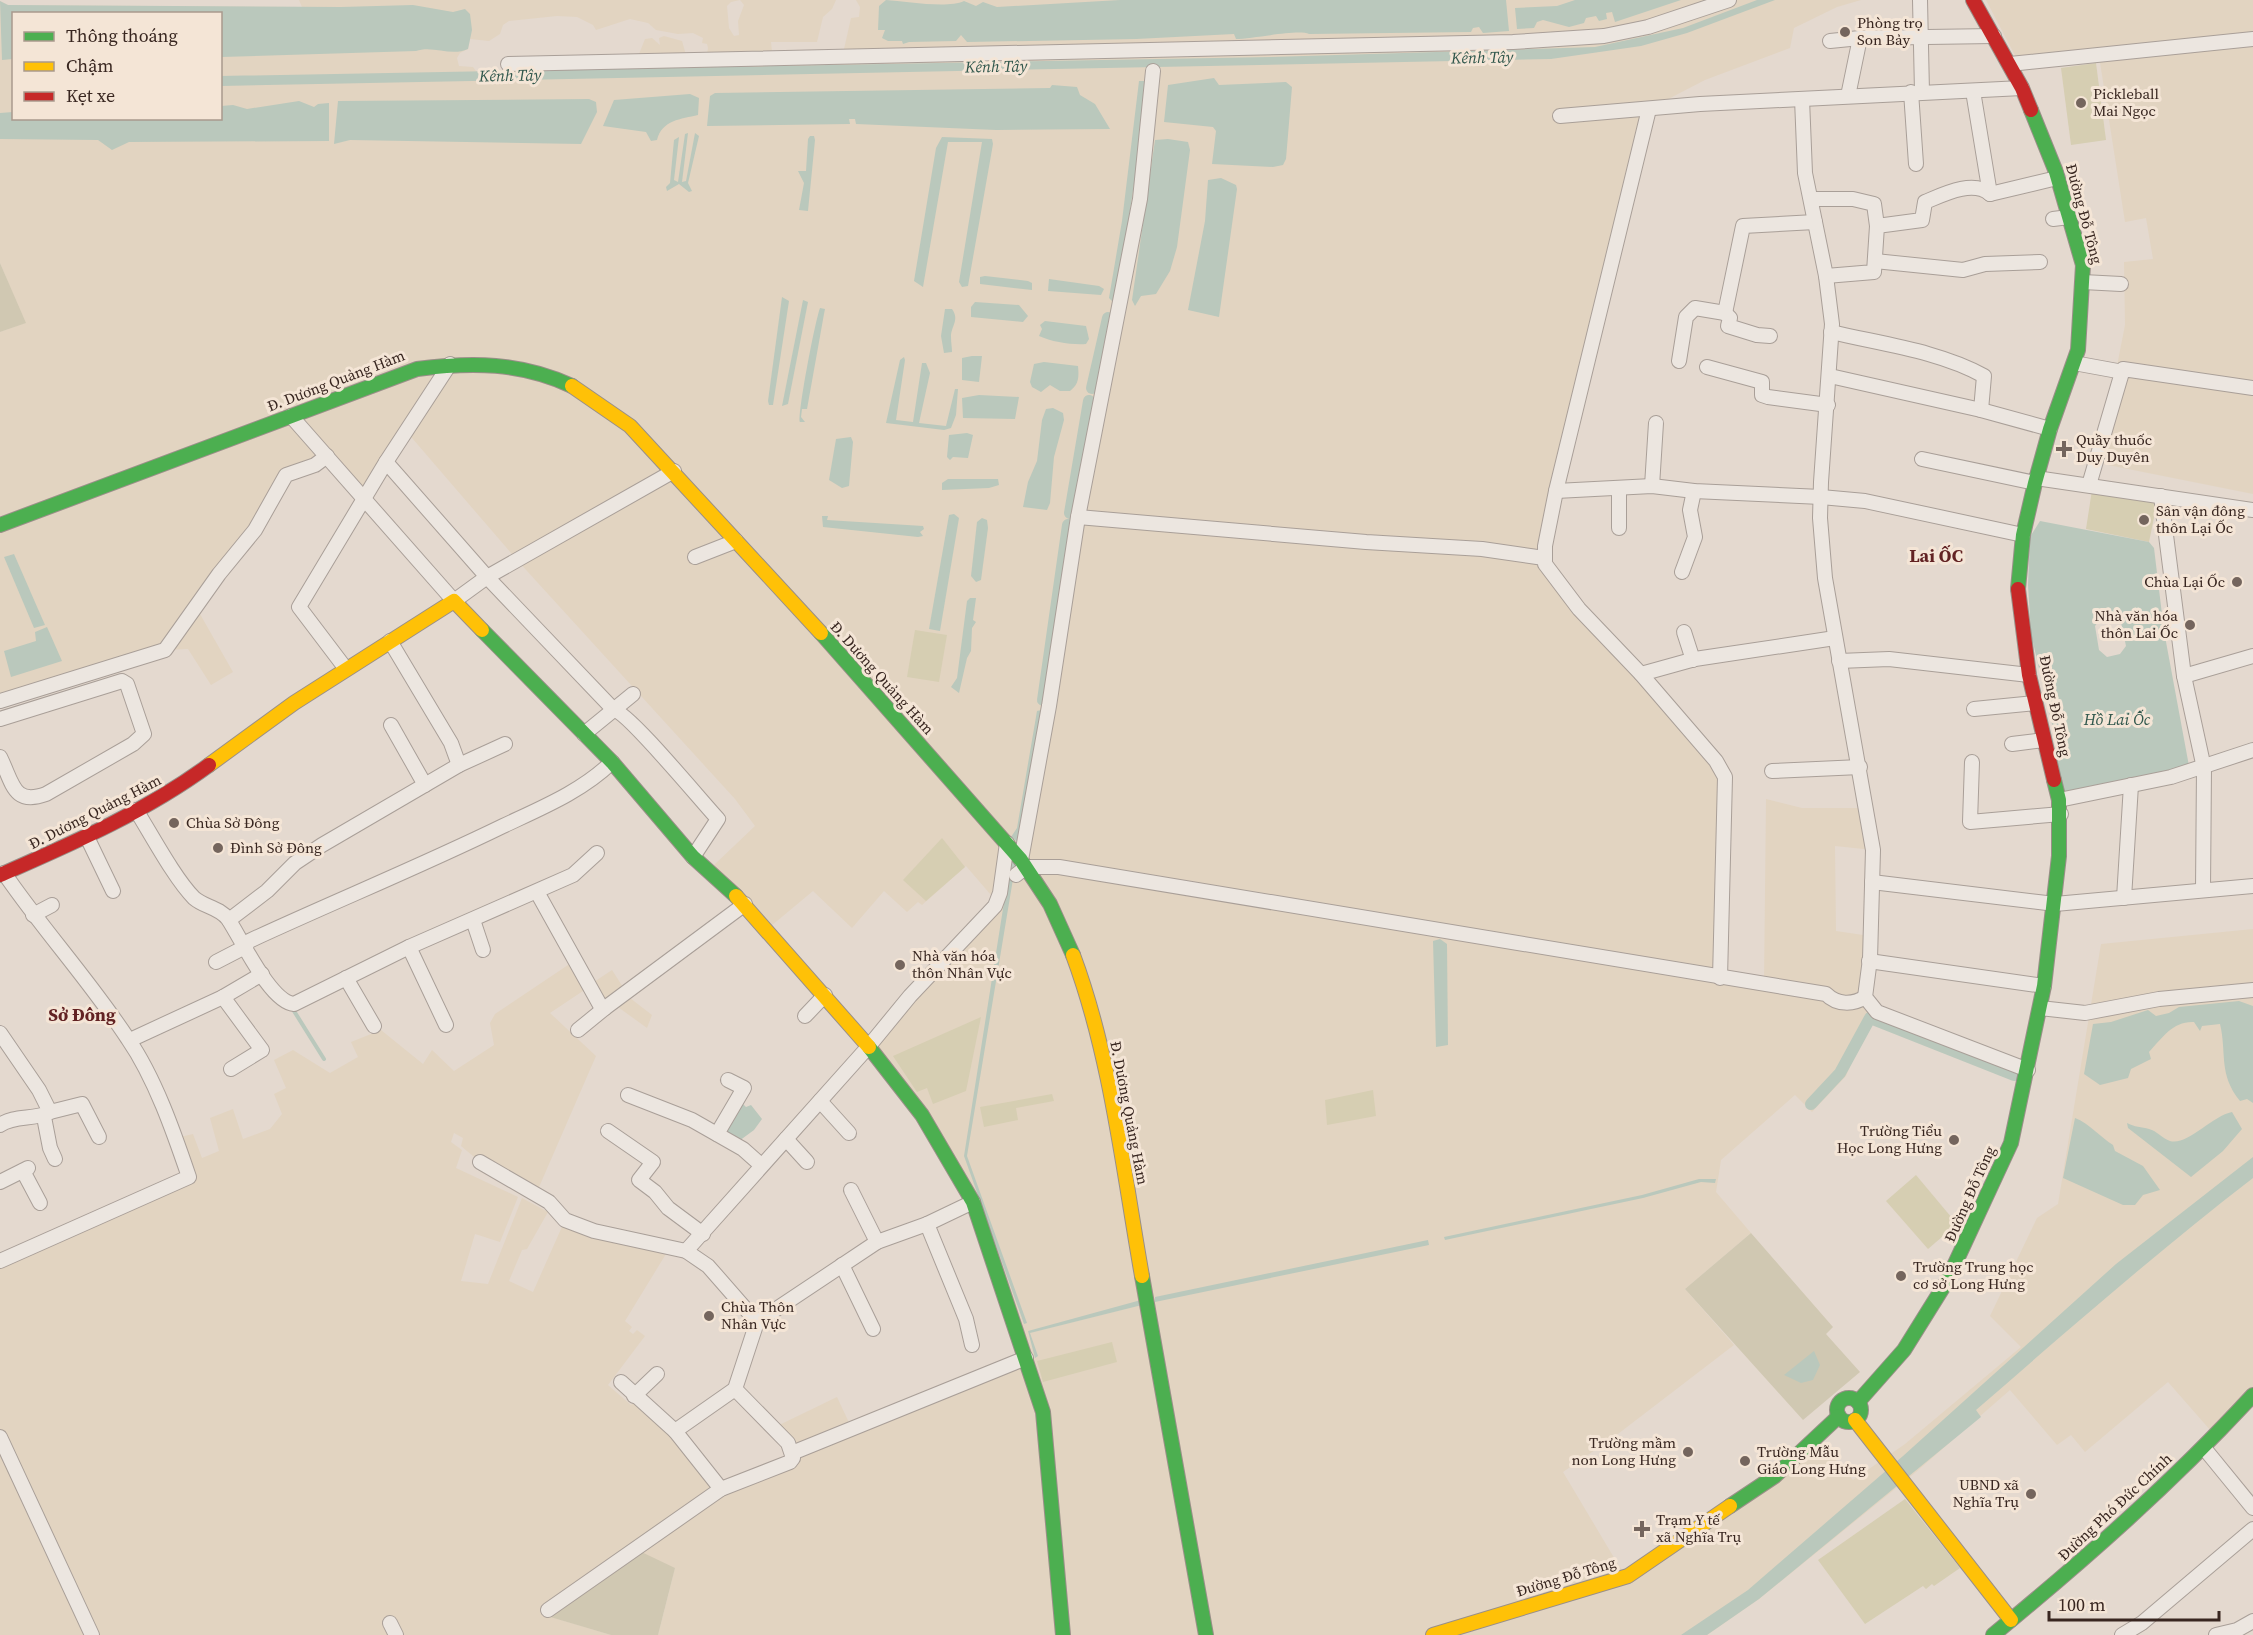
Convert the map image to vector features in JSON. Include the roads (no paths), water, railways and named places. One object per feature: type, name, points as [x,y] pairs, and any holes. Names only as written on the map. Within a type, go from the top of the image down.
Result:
[{"type":"main road","name":"Đường Đỗ Tông","points":[[1857,1402],[1904,1350],[1958,1263],[2011,1143],[2040,1008],[2055,904],[2060,807],[2029,675],[2017,596],[2023,535],[2035,480],[2049,429],[2078,350],[2083,265],[2057,178],[2022,88],[1973,0]]},
{"type":"main road","name":"Đ. Dương Quảng Hàm","points":[[0,525],[417,369],[488,362],[522,366],[567,383],[600,401],[630,426],[674,471],[1007,843],[1066,936],[1087,990],[1107,1080],[1206,1635]]},
{"type":"main road","name":"Đ. Dương Quảng Hàm","points":[[2,874],[87,837],[172,792],[294,703],[454,601]]},
{"type":"main road","points":[[454,601],[612,762],[693,857],[745,904],[765,931],[860,1023],[869,1046],[922,1115],[973,1202],[1043,1412],[1063,1635]]},
{"type":"main road","name":"Đường Phó Đức Chính","points":[[1995,1634],[2087,1557],[2147,1498],[2204,1448],[2253,1395]]},
{"type":"main road","points":[[1849,1398],[1857,1402],[1860,1413],[1855,1420],[1846,1421],[1839,1416],[1837,1408],[1840,1402],[1849,1398]]},
{"type":"main road","name":"Đường Đỗ Tông","points":[[1433,1635],[1628,1576],[1775,1476],[1839,1416]]},
{"type":"main road","points":[[1855,1420],[1910,1487],[2011,1620]]},
{"type":"street","points":[[508,64],[1513,42],[1604,36],[1648,27],[1729,0]]},
{"type":"street","points":[[1916,164],[1917,92],[1921,36],[1920,0]]},
{"type":"street","points":[[1830,41],[1921,36],[1994,36]]},
{"type":"street","points":[[1848,96],[1860,39]]},
{"type":"street","points":[[2010,64],[2253,39]]},
{"type":"street","points":[[1153,71],[1140,199],[1078,518],[1021,867],[1059,867],[1826,994],[1848,1003],[1857,1002],[1865,997]]},
{"type":"street","points":[[1560,116],[1848,96],[2022,88]]},
{"type":"street","points":[[1973,91],[1990,194]]},
{"type":"street","points":[[1802,99],[1805,173],[1826,276],[1831,332],[1821,497],[1825,578],[1873,850],[1869,961],[1865,997],[1877,1012],[2028,1070]]},
{"type":"street","points":[[1649,109],[1556,491],[1544,558],[1551,575],[1579,609],[1641,674],[1716,761],[1725,777],[1720,978]]},
{"type":"street","points":[[1990,194],[2057,178]]},
{"type":"street","points":[[1876,225],[1922,220],[1924,202],[1952,191],[1968,188],[1986,190],[1990,194]]},
{"type":"street","points":[[1811,199],[1854,200],[1874,204],[1876,225],[1874,272],[1826,276]]},
{"type":"street","points":[[2053,219],[2069,217]]},
{"type":"street","points":[[1725,313],[1743,226],[1815,222]]},
{"type":"street","points":[[1875,261],[1963,270],[1985,264],[2040,262]]},
{"type":"street","points":[[2083,282],[2121,284]]},
{"type":"street","points":[[1679,361],[1686,317],[1695,308],[1725,313],[1730,318],[1728,326],[1757,335],[1770,336]]},
{"type":"street","points":[[1831,332],[1935,357],[1974,370],[1984,376],[1981,410]]},
{"type":"street","points":[[2074,363],[2122,372]]},
{"type":"street","points":[[346,669],[299,608],[364,497],[450,364]]},
{"type":"street","points":[[1707,367],[1762,382],[1762,395],[1768,397],[1828,405]]},
{"type":"street","points":[[2089,485],[2123,369],[2253,388]]},
{"type":"street","points":[[1830,376],[1981,410],[2049,429]]},
{"type":"street","points":[[291,416],[454,601],[487,577],[674,471]]},
{"type":"street","points":[[1652,486],[1656,423]]},
{"type":"street","points":[[0,701],[165,650],[219,574],[255,530],[286,475],[315,465],[327,456]]},
{"type":"street","points":[[1922,459],[2035,480],[2089,485],[2253,510]]},
{"type":"street","points":[[386,462],[487,577],[614,710],[619,711],[637,729],[718,819],[693,857]]},
{"type":"street","points":[[1556,491],[1652,486],[1694,491],[1865,501],[2023,535]]},
{"type":"street","points":[[1619,488],[1619,528]]},
{"type":"street","points":[[1682,572],[1695,537],[1690,510],[1694,491]]},
{"type":"street","points":[[2161,496],[2184,676],[2204,768],[2203,889]]},
{"type":"street","points":[[1078,518],[1366,542],[1482,549],[1544,558]]},
{"type":"street","points":[[695,557],[736,541]]},
{"type":"street","points":[[1684,632],[1693,660]]},
{"type":"street","points":[[1641,674],[1693,660],[1835,638]]},
{"type":"street","points":[[390,641],[451,743],[459,765]]},
{"type":"street","points":[[2184,676],[2253,656]]},
{"type":"street","points":[[1839,661],[1889,659],[2029,675]]},
{"type":"street","points":[[0,719],[122,681],[127,684],[144,734],[133,744],[46,794],[32,799],[24,799],[18,793],[0,758]]},
{"type":"street","points":[[584,734],[633,694]]},
{"type":"street","points":[[1974,709],[2035,703]]},
{"type":"street","points":[[391,725],[425,785]]},
{"type":"street","points":[[2012,744],[2044,740]]},
{"type":"street","points":[[229,920],[304,857],[459,765],[505,744]]},
{"type":"street","points":[[1972,762],[1970,822],[2060,807],[2131,785],[2204,768],[2253,750]]},
{"type":"street","points":[[216,962],[245,947],[249,941],[453,851],[561,798],[599,775],[612,762]]},
{"type":"street","points":[[1772,771],[1860,767]]},
{"type":"street","points":[[2124,898],[2131,785]]},
{"type":"street","points":[[136,810],[195,899],[214,907],[229,920],[262,975],[282,999],[294,1004],[409,947],[573,875],[597,853]]},
{"type":"street","points":[[87,837],[112,891]]},
{"type":"street","points":[[686,1251],[869,1046],[910,996],[994,906],[1000,893],[1007,843]]},
{"type":"street","points":[[0,1261],[189,1177],[170,1122],[130,1040],[2,874]]},
{"type":"street","points":[[1872,882],[2055,904],[2253,886]]},
{"type":"street","points":[[537,892],[578,969],[600,1005],[605,1008]]},
{"type":"street","points":[[578,1030],[745,904]]},
{"type":"street","points":[[33,915],[52,906]]},
{"type":"street","points":[[473,920],[483,950]]},
{"type":"street","points":[[409,947],[446,1025]]},
{"type":"street","points":[[1869,961],[2044,986]]},
{"type":"street","points":[[130,1040],[223,997],[262,975]]},
{"type":"street","points":[[345,978],[374,1026]]},
{"type":"street","points":[[805,1016],[826,990]]},
{"type":"street","points":[[2040,1008],[2085,1013],[2159,999],[2253,990]]},
{"type":"street","points":[[223,997],[262,1050],[231,1069]]},
{"type":"street","points":[[0,1033],[24,1066],[47,1114],[50,1148],[55,1159]]},
{"type":"street","points":[[717,1134],[744,1088],[728,1080]]},
{"type":"street","points":[[628,1095],[692,1120],[743,1149],[761,1165]]},
{"type":"street","points":[[820,1101],[849,1133]]},
{"type":"street","points":[[0,1125],[82,1104],[99,1137]]},
{"type":"street","points":[[608,1131],[652,1162],[639,1180],[655,1192],[668,1208],[703,1234]]},
{"type":"street","points":[[786,1139],[807,1162]]},
{"type":"street","points":[[480,1162],[549,1202],[565,1220],[594,1231],[686,1251],[708,1266],[757,1322]]},
{"type":"street","points":[[0,1182],[25,1170],[40,1203]]},
{"type":"street","points":[[852,1190],[877,1242]]},
{"type":"street","points":[[675,1431],[735,1389],[757,1322],[877,1242],[927,1224],[973,1202]]},
{"type":"street","points":[[927,1224],[966,1319],[972,1345]]},
{"type":"street","points":[[843,1265],[873,1329]]},
{"type":"street","points":[[792,1453],[1026,1358]]},
{"type":"street","points":[[634,1396],[657,1374]]},
{"type":"street","points":[[621,1382],[675,1431],[721,1488]]},
{"type":"street","points":[[548,1610],[721,1488],[790,1462],[792,1453],[788,1443],[735,1389]]},
{"type":"street","points":[[0,1437],[92,1635]]},
{"type":"street","points":[[2204,1448],[2253,1508]]},
{"type":"street","points":[[2122,1635],[2142,1623],[2253,1529]]},
{"type":"street","points":[[2216,1635],[2237,1630],[2253,1621]]},
{"type":"water","points":[[886,0],[937,4],[964,1],[976,6],[983,2],[997,7],[1120,0],[1506,0],[1509,31],[1483,33],[1479,27],[1473,28],[1471,32],[1295,33],[1236,39],[1234,34],[1136,39],[967,42],[961,35],[956,41],[903,44],[902,41],[888,41],[882,38],[885,30],[878,30],[879,6]]},
{"type":"water","points":[[1575,0],[1681,0],[1615,22],[1612,12],[1606,13],[1607,19],[1599,21],[1596,16],[1586,18],[1584,23],[1569,27],[1543,20],[1537,22],[1534,28],[1517,29],[1515,8],[1557,6]]},
{"type":"water","name":"Kênh Tây","points":[[1757,0],[1775,0],[1687,33],[1641,46],[1551,59],[222,86],[222,76],[1271,57],[1595,47],[1683,28]]},
{"type":"water","points":[[0,1],[8,5],[341,7],[413,5],[453,12],[465,9],[470,14],[472,30],[468,49],[455,52],[429,49],[222,57],[222,12],[12,12],[12,59],[2,60]]},
{"type":"water","points":[[1214,78],[1219,85],[1286,82],[1292,87],[1286,159],[1283,165],[1273,167],[1212,164],[1216,131],[1213,127],[1164,122],[1168,85]]},
{"type":"water","points":[[1139,81],[1144,81],[1140,137],[1114,303],[1109,298],[1122,221]]},
{"type":"water","points":[[1052,85],[1077,87],[1080,95],[1095,104],[1110,129],[996,130],[856,124],[855,119],[849,119],[850,124],[707,126],[710,96],[715,93],[1050,88]]},
{"type":"water","points":[[690,94],[699,98],[698,115],[668,124],[663,128],[657,140],[651,141],[646,132],[603,126],[614,100]]},
{"type":"water","points":[[589,99],[596,102],[597,112],[581,144],[350,140],[334,144],[338,101]]},
{"type":"water","points":[[299,101],[314,107],[318,104],[329,103],[329,141],[129,142],[112,150],[98,140],[0,139],[0,113],[12,112],[12,120],[222,120],[222,106],[233,105],[247,109]]},
{"type":"water","points":[[688,133],[682,182],[686,181],[695,133],[699,136],[688,183],[692,191],[689,192],[679,184],[667,191],[666,187],[670,183],[674,140],[679,137],[674,180],[678,182],[685,134]]},
{"type":"water","points":[[810,136],[814,136],[815,140],[808,211],[799,210],[804,183],[798,171],[806,171]]},
{"type":"water","points":[[942,137],[992,139],[993,144],[968,286],[962,287],[959,282],[982,142],[948,142],[923,287],[914,281],[936,148]]},
{"type":"water","points":[[1155,140],[1188,142],[1190,150],[1177,247],[1170,271],[1156,294],[1141,296],[1135,306],[1132,300]]},
{"type":"water","points":[[1221,178],[1236,185],[1237,189],[1219,317],[1188,310],[1205,221],[1208,180]]},
{"type":"water","points":[[980,277],[1028,281],[1032,283],[1032,290],[980,284]]},
{"type":"water","points":[[1049,279],[1099,286],[1104,289],[1101,295],[1048,291]]},
{"type":"water","points":[[782,297],[789,301],[773,405],[769,405],[768,401]]},
{"type":"water","points":[[803,300],[808,302],[788,404],[782,406]]},
{"type":"water","points":[[975,302],[1019,305],[1028,316],[1023,322],[971,317],[971,307]]},
{"type":"water","points":[[820,308],[825,309],[807,409],[802,409],[801,417],[805,422],[800,422],[807,368]]},
{"type":"water","points":[[945,309],[952,309],[955,320],[951,333],[952,352],[944,353],[941,336]]},
{"type":"water","points":[[1045,321],[1086,326],[1089,339],[1086,344],[1075,344],[1039,336],[1042,329],[1040,325]]},
{"type":"water","points":[[982,356],[979,382],[962,380],[962,358]]},
{"type":"water","points":[[904,357],[896,420],[913,422],[922,363],[926,363],[930,373],[919,423],[946,426],[955,389],[958,389],[956,415],[951,428],[944,430],[886,423],[900,360]]},
{"type":"water","points":[[1044,362],[1078,366],[1078,380],[1075,386],[1070,391],[1060,391],[1050,385],[1041,392],[1032,387],[1030,382],[1034,364]]},
{"type":"water","points":[[979,395],[1019,397],[1015,419],[963,418],[962,398]]},
{"type":"water","points":[[1053,408],[1063,413],[1064,420],[1054,457],[1050,503],[1047,510],[1023,507],[1028,482],[1037,461],[1042,420],[1046,409]]},
{"type":"water","points":[[967,433],[973,435],[968,458],[953,457],[950,460],[947,457],[949,435]]},
{"type":"water","points":[[851,437],[853,442],[849,486],[842,488],[829,480],[836,439]]},
{"type":"water","points":[[948,479],[998,479],[999,485],[989,488],[942,490],[942,483]]},
{"type":"water","points":[[954,514],[959,518],[940,631],[929,629],[949,515]]},
{"type":"water","points":[[822,516],[828,516],[827,520],[923,526],[924,529],[920,532],[923,536],[823,527]]},
{"type":"water","points":[[982,518],[987,520],[988,528],[981,580],[976,582],[971,576],[977,522]]},
{"type":"water","name":"Hồ Lai Ốc","points":[[2040,521],[2149,542],[2154,548],[2164,631],[2189,766],[2059,796],[2055,737],[2031,634],[2028,585],[2030,537]],"holes":[[[2114,616],[2121,622],[2126,646],[2120,654],[2107,657],[2099,650],[2095,626],[2101,618]]]},
{"type":"water","points":[[14,554],[45,625],[34,628],[4,557]]},
{"type":"water","points":[[970,598],[976,598],[973,620],[976,622],[972,628],[971,651],[967,658],[959,693],[951,687],[957,678],[967,601]]},
{"type":"water","points":[[47,627],[62,661],[11,677],[4,651],[36,641],[35,632]]},
{"type":"water","points":[[1037,711],[1043,712],[1020,844],[1011,837],[1017,828]]},
{"type":"water","points":[[1011,858],[1016,861],[967,1156],[1027,1323],[1024,1324],[964,1156]]},
{"type":"water","points":[[1440,939],[1447,944],[1448,1045],[1436,1047],[1433,941]]},
{"type":"water","points":[[2239,1001],[2253,1006],[2253,1103],[2247,1099],[2240,1101],[2229,1082],[2224,1063],[2220,1024],[2202,1026],[2200,1031],[2194,1022],[2174,1027],[2149,1052],[2151,1059],[2131,1069],[2128,1078],[2100,1085],[2084,1074],[2093,1024],[2111,1022],[2148,1010],[2156,1016],[2169,1013],[2179,1007]]},
{"type":"water","points":[[743,1104],[746,1107],[751,1105],[762,1119],[754,1130],[739,1141],[726,1133]]},
{"type":"water","points":[[2232,1112],[2242,1129],[2223,1151],[2191,1177],[2128,1128],[2127,1123],[2152,1130],[2167,1140],[2177,1141]]},
{"type":"water","points":[[2075,1118],[2113,1145],[2115,1151],[2143,1166],[2160,1190],[2143,1195],[2135,1205],[2123,1205],[2063,1178]]},
{"type":"water","points":[[2253,1157],[2253,1178],[2147,1263],[1976,1410],[1981,1417],[1759,1599],[1707,1635],[1681,1635],[1748,1590],[1903,1456],[2116,1264]]},
{"type":"water","points":[[1699,1179],[1716,1179],[1715,1183],[1701,1182],[1643,1198],[1445,1240],[1444,1237],[1642,1195]]},
{"type":"water","points":[[1428,1240],[1429,1245],[1155,1302],[1155,1297]]},
{"type":"water","points":[[1141,1300],[1142,1305],[1030,1333],[1038,1356],[1035,1358],[1028,1331]]},
{"type":"water","points":[[1814,1351],[1820,1365],[1813,1380],[1801,1383],[1784,1375]]},
{"type":"waterway","points":[[1092,388],[1108,318]]},
{"type":"waterway","points":[[1070,513],[1089,401]]},
{"type":"waterway","points":[[1043,700],[1068,525]]},
{"type":"waterway","points":[[294,1011],[324,1059]]},
{"type":"waterway","points":[[1811,1104],[1840,1073],[1870,1018],[2014,1075]]},
{"type":"place","name":"Phòng trọ Son Bảy","points":[[1845,32]]},
{"type":"place","name":"Pickleball Mai Ngọc","points":[[2081,103]]},
{"type":"place","name":"Quầy thuốc Duy Duyên","points":[[2064,449]]},
{"type":"place","name":"Sân vận động thôn Lại Ốc","points":[[2144,520]]},
{"type":"place","name":"Chùa Lại Ốc","points":[[2237,582]]},
{"type":"place","name":"Nhà văn hóa thôn Lai Ốc","points":[[2190,625]]},
{"type":"place","name":"Chùa Sở Đông","points":[[174,823]]},
{"type":"place","name":"Đình Sở Đông","points":[[218,848]]},
{"type":"place","name":"Nhà văn hóa thôn Nhân Vực","points":[[900,965]]},
{"type":"place","name":"Trường Tiểu Học Long Hưng","points":[[1954,1140]]},
{"type":"place","name":"Trường Trung học cơ sở Long Hưng","points":[[1901,1276]]},
{"type":"place","name":"Chùa Thôn Nhân Vực","points":[[709,1316]]},
{"type":"place","name":"Trường mầm non Long Hưng","points":[[1688,1452]]},
{"type":"place","name":"Trường Mẫu Giáo Long Hưng","points":[[1745,1461]]},
{"type":"place","name":"UBND xã Nghĩa Trụ","points":[[2031,1494]]},
{"type":"place","name":"Trạm Y tế xã Nghĩa Trụ","points":[[1642,1529]]},
{"type":"district","name":"Lai ỐC","points":[[1936,556]]},
{"type":"district","name":"Sở Đông","points":[[82,1015]]}]
